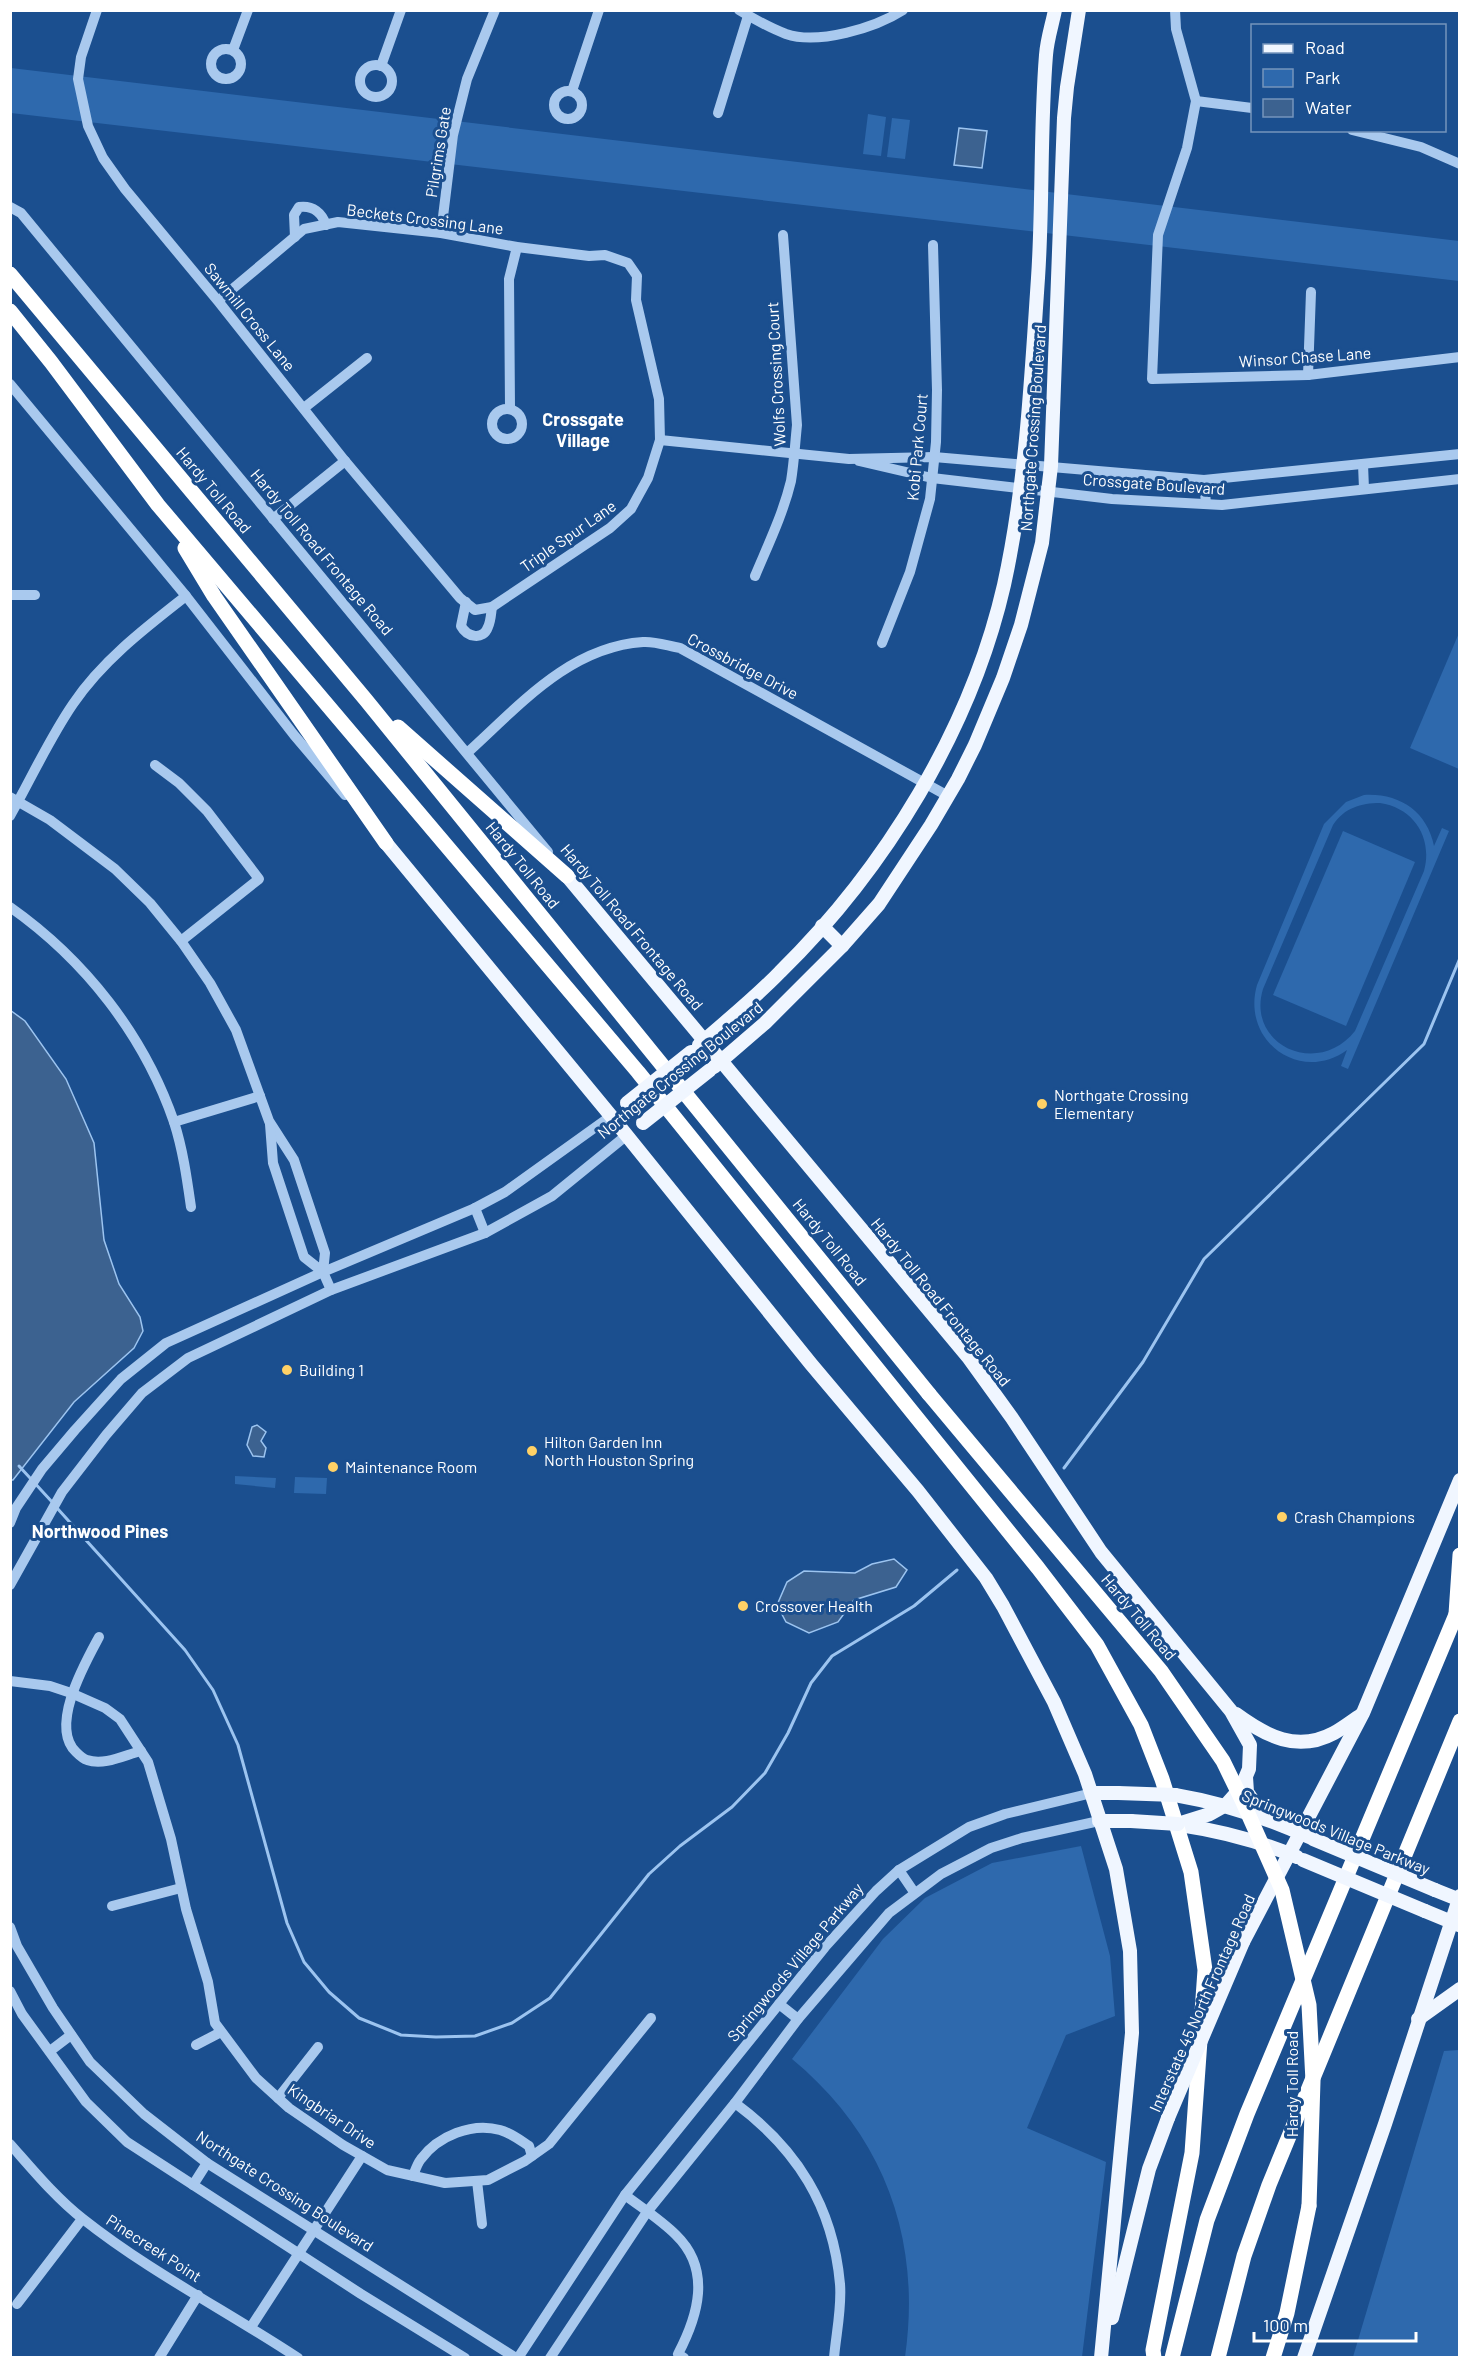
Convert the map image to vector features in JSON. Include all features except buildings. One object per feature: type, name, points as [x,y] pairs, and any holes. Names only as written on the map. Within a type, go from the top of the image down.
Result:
[{"type":"highway","name":"Hardy Toll Road","points":[[10,274],[366,700],[929,1394],[1161,1671],[1222,1761],[1282,1890],[1309,2005],[1313,2081],[1309,2206],[1289,2303],[1273,2358]]},
{"type":"highway","points":[[10,311],[158,505],[638,1072],[1008,1531],[1097,1645],[1141,1725],[1162,1779],[1191,1872],[1205,1970],[1192,2153],[1155,2339],[1154,2358]]},
{"type":"highway","points":[[158,505],[214,596],[386,843]]},
{"type":"highway","points":[[366,700],[567,876]]},
{"type":"highway","points":[[1172,2358],[1207,2220],[1247,2114],[1458,1610],[1460,1555]]},
{"type":"highway","points":[[1218,2358],[1244,2256],[1261,2208],[1460,1722]]},
{"type":"main road","name":"Northgate Crossing Boulevard","points":[[611,1116],[691,1052],[780,972],[822,926],[869,870],[926,783],[956,723],[994,618],[1014,538],[1024,463],[1038,276],[1046,53],[1055,10]]},
{"type":"main road","name":"Northgate Crossing Boulevard","points":[[627,1135],[722,1061],[765,1023],[842,946],[879,904],[948,796],[990,712],[1020,625],[1042,543],[1051,466],[1060,276],[1064,118],[1079,10]]},
{"type":"main road","points":[[1046,53],[1072,52]]},
{"type":"main road","points":[[1038,276],[1060,276]]},
{"type":"main road","points":[[994,618],[1020,625]]},
{"type":"main road","points":[[386,843],[627,1135],[811,1364],[918,1491],[986,1578],[1004,1606],[1054,1702],[1092,1793],[1116,1869],[1130,1951],[1132,2033],[1102,2358]]},
{"type":"main road","name":"Hardy Toll Road Frontage Road","points":[[567,876],[968,1358],[1012,1418],[1101,1552],[1232,1711]]},
{"type":"main road","points":[[822,926],[842,946]]},
{"type":"main road","name":"Interstate 45 North Frontage Road","points":[[1102,2358],[1146,2180],[1168,2118],[1243,1942],[1289,1854],[1307,1836],[1363,1713],[1460,1480]]},
{"type":"main road","points":[[1232,1711],[1261,1732],[1289,1741],[1312,1741],[1334,1734],[1363,1713]]},
{"type":"main road","points":[[1178,1824],[1217,1807],[1241,1788],[1249,1769],[1250,1745],[1232,1711]]},
{"type":"main road","points":[[1246,1777],[1247,1792],[1264,1817]]},
{"type":"main road","name":"Springwoods Village Parkway","points":[[1092,1793],[1175,1795],[1264,1817],[1459,1899]]},
{"type":"main road","points":[[1099,1821],[1178,1824],[1218,1831],[1289,1854],[1455,1923]]},
{"type":"main road","points":[[1304,2358],[1385,2124],[1418,2019],[1455,1923],[1459,1899]]},
{"type":"main road","points":[[1418,2019],[1460,1989]]},
{"type":"street","name":"Sawmill Cross Lane","points":[[97,10],[81,57],[78,79],[84,115],[92,137],[125,189],[218,301],[345,461],[475,610]]},
{"type":"street","points":[[232,50],[248,10]]},
{"type":"street","points":[[381,66],[401,10]]},
{"type":"street","name":"Pilgrims Gate","points":[[441,233],[453,135],[467,79],[495,10]]},
{"type":"street","points":[[572,92],[599,10]]},
{"type":"street","points":[[1175,10],[1176,29],[1197,101],[1251,108]]},
{"type":"street","points":[[718,113],[744,13],[787,34],[820,37],[863,28],[898,13]]},
{"type":"street","name":"Winsor Chase Lane","points":[[1197,101],[1187,148],[1158,235],[1152,379],[1308,375],[1460,357]]},
{"type":"street","points":[[1360,132],[1421,147],[1460,164]]},
{"type":"street","name":"Hardy Toll Road Frontage Road","points":[[10,207],[21,213],[567,876]]},
{"type":"street","points":[[295,237],[294,215],[299,207],[315,210],[324,218],[326,225]]},
{"type":"street","name":"Beckets Crossing Lane","points":[[218,301],[304,229],[338,222],[441,233],[517,247],[589,256],[605,255],[617,260]]},
{"type":"street","name":"Wolfs Crossing Court","points":[[755,576],[779,519],[791,480],[795,453],[797,425],[783,235]]},
{"type":"street","name":"Kobi Park Court","points":[[882,643],[909,572],[930,499],[937,390],[933,245]]},
{"type":"street","points":[[510,408],[509,279],[517,247]]},
{"type":"street","name":"Triple Spur Lane","points":[[475,610],[492,607],[610,528],[631,509],[648,478],[660,440],[659,399],[636,300],[637,276],[628,263],[617,260]]},
{"type":"street","points":[[1308,375],[1311,292]]},
{"type":"street","points":[[304,408],[367,358]]},
{"type":"street","points":[[10,384],[186,596],[294,735],[386,843]]},
{"type":"street","name":"Crossgate Boulevard","points":[[660,440],[849,459],[934,457],[1204,480],[1460,454]]},
{"type":"street","name":"Crossgate Boulevard","points":[[849,459],[932,478],[1112,499],[1222,505],[1460,479]]},
{"type":"street","points":[[273,519],[345,461]]},
{"type":"street","points":[[1363,464],[1364,489]]},
{"type":"street","points":[[1204,480],[1206,504]]},
{"type":"street","points":[[10,594],[35,595]]},
{"type":"street","points":[[10,816],[15,799],[52,737],[73,703],[97,673],[123,646],[186,596]]},
{"type":"street","points":[[466,602],[461,626],[466,633],[475,636],[482,635],[487,630],[492,607]]},
{"type":"street","name":"Crossbridge Drive","points":[[467,753],[555,674],[581,659],[612,648],[645,642],[680,648],[948,796]]},
{"type":"street","points":[[155,765],[179,783],[207,811],[259,879],[181,941]]},
{"type":"street","points":[[15,799],[68,832],[115,868],[150,903],[181,941],[210,983],[236,1030],[269,1121],[294,1160],[325,1252],[323,1272]]},
{"type":"street","points":[[10,907],[60,946],[91,978],[121,1018],[145,1057],[174,1122],[191,1207]]},
{"type":"street","points":[[174,1122],[260,1096]]},
{"type":"street","name":"Northgate Crossing Boulevard","points":[[10,1523],[42,1469],[121,1379],[166,1343],[323,1272],[475,1208],[505,1192],[611,1116]]},
{"type":"street","points":[[269,1121],[273,1163],[304,1257],[323,1272],[331,1290]]},
{"type":"street","name":"Northgate Crossing Boulevard","points":[[10,1585],[62,1492],[142,1393],[159,1379],[188,1358],[331,1290],[485,1233],[552,1196],[627,1135]]},
{"type":"street","points":[[475,1208],[485,1233]]},
{"type":"street","points":[[99,1636],[71,1693],[66,1731],[71,1746],[85,1760],[100,1762],[141,1751]]},
{"type":"street","name":"Kingbriar Drive","points":[[10,1681],[50,1686],[71,1693],[105,1708],[120,1719],[148,1762],[171,1839],[186,1909],[208,1982],[215,2023],[256,2078],[289,2108],[387,2170],[445,2183],[488,2180],[532,2156],[549,2144],[651,2018]]},
{"type":"street","name":"Springwoods Village Parkway","points":[[517,2358],[625,2195],[825,1947],[876,1891],[899,1870],[969,1827],[1005,1814],[1092,1793]]},
{"type":"street","points":[[550,2358],[647,2212],[735,2103],[798,2019],[889,1913],[914,1892],[962,1862],[991,1848],[1022,1838],[1099,1821]]},
{"type":"street","points":[[899,1870],[914,1892]]},
{"type":"street","points":[[112,1906],[181,1888]]},
{"type":"street","name":"Northgate Crossing Boulevard","points":[[10,1927],[17,1946],[53,2008],[90,2062],[144,2114],[207,2163],[517,2358]]},
{"type":"street","points":[[10,1991],[22,2014],[86,2102],[127,2142],[361,2294],[465,2358]]},
{"type":"street","points":[[779,2004],[798,2019]]},
{"type":"street","points":[[195,2045],[221,2032]]},
{"type":"street","points":[[50,2050],[71,2035]]},
{"type":"street","points":[[278,2098],[318,2047]]},
{"type":"street","points":[[735,2103],[769,2130],[789,2152],[811,2184],[827,2220],[840,2285],[834,2358]]},
{"type":"street","points":[[412,2176],[421,2159],[440,2141],[462,2130],[483,2128],[501,2130],[529,2146],[532,2156]]},
{"type":"street","name":"Pinecreek Point","points":[[10,2144],[36,2174],[82,2218],[298,2358]]},
{"type":"street","points":[[251,2327],[362,2156]]},
{"type":"street","points":[[193,2185],[207,2163]]},
{"type":"street","points":[[477,2181],[482,2224]]},
{"type":"street","points":[[625,2195],[678,2237],[692,2257],[698,2279],[698,2304],[681,2356]]},
{"type":"street","points":[[17,2304],[82,2218]]},
{"type":"street","points":[[159,2358],[198,2295]]},
{"type":"green space","points":[[11,68],[1459,241],[1459,281],[11,113]]},
{"type":"green space","points":[[868,114],[886,117],[881,156],[863,154]]},
{"type":"green space","points":[[892,118],[910,120],[905,159],[887,157]]},
{"type":"green space","points":[[1459,633],[1460,769],[1410,748]]},
{"type":"green space","points":[[1364,795],[1389,797],[1400,801],[1418,814],[1425,823],[1434,846],[1442,828],[1449,831],[1348,1069],[1341,1066],[1347,1050],[1329,1059],[1311,1062],[1294,1059],[1278,1051],[1266,1039],[1258,1024],[1254,1005],[1257,985],[1324,824],[1346,802]],"holes":[[[1380,803],[1392,806],[1411,818],[1423,836],[1426,847],[1424,871],[1355,1031],[1340,1045],[1323,1052],[1305,1053],[1289,1049],[1275,1039],[1265,1026],[1261,1009],[1263,989],[1337,819],[1360,805]]]},
{"type":"green space","points":[[1343,831],[1415,862],[1346,1026],[1273,995]]},
{"type":"green space","points":[[235,1476],[276,1478],[275,1488],[235,1484]]},
{"type":"green space","points":[[295,1477],[327,1478],[326,1494],[294,1493]]},
{"type":"green space","points":[[1081,1846],[1110,1956],[1115,2016],[1066,2035],[1027,2128],[1106,2162],[1082,2357],[905,2357],[909,2313],[907,2271],[901,2231],[889,2192],[873,2156],[851,2121],[824,2089],[792,2059],[883,1939],[925,1898],[992,1863]]},
{"type":"green space","points":[[1459,2050],[1459,2357],[1353,2357],[1444,2051]]},
{"type":"water","points":[[959,128],[987,131],[982,168],[954,165]]},
{"type":"water","points":[[10,1010],[25,1021],[66,1079],[94,1143],[104,1240],[119,1284],[140,1317],[143,1331],[134,1348],[74,1402],[13,1480],[11,1480]]},
{"type":"water","points":[[257,1425],[266,1432],[261,1441],[266,1448],[264,1457],[253,1456],[247,1445],[252,1427]]},
{"type":"water","points":[[894,1559],[907,1570],[896,1587],[854,1600],[838,1622],[809,1633],[786,1622],[777,1605],[787,1582],[804,1571],[855,1573],[872,1564]]},
{"type":"waterway","points":[[1064,1468],[1143,1362],[1204,1259],[1424,1044],[1460,958]]},
{"type":"waterway","points":[[19,1466],[53,1503]]},
{"type":"waterway","points":[[57,1508],[185,1650],[213,1690],[238,1745],[287,1923],[304,1962],[329,1992],[359,2018],[401,2035],[475,2036],[512,2023],[550,1998],[649,1874],[680,1846],[732,1807],[765,1773],[788,1733],[811,1683],[832,1656],[914,1606],[957,1570]]},
{"type":"place","name":"Northgate Crossing Elementary","points":[[1042,1104]]},
{"type":"place","name":"Building 1","points":[[287,1370]]},
{"type":"place","name":"Hilton Garden Inn North Houston Spring","points":[[532,1451]]},
{"type":"place","name":"Maintenance Room","points":[[333,1467]]},
{"type":"place","name":"Crash Champions","points":[[1282,1517]]},
{"type":"place","name":"Crossover Health","points":[[743,1606]]},
{"type":"district","name":"Crossgate Village","points":[[583,430]]},
{"type":"district","name":"Northwood Pines","points":[[100,1532]]}]
